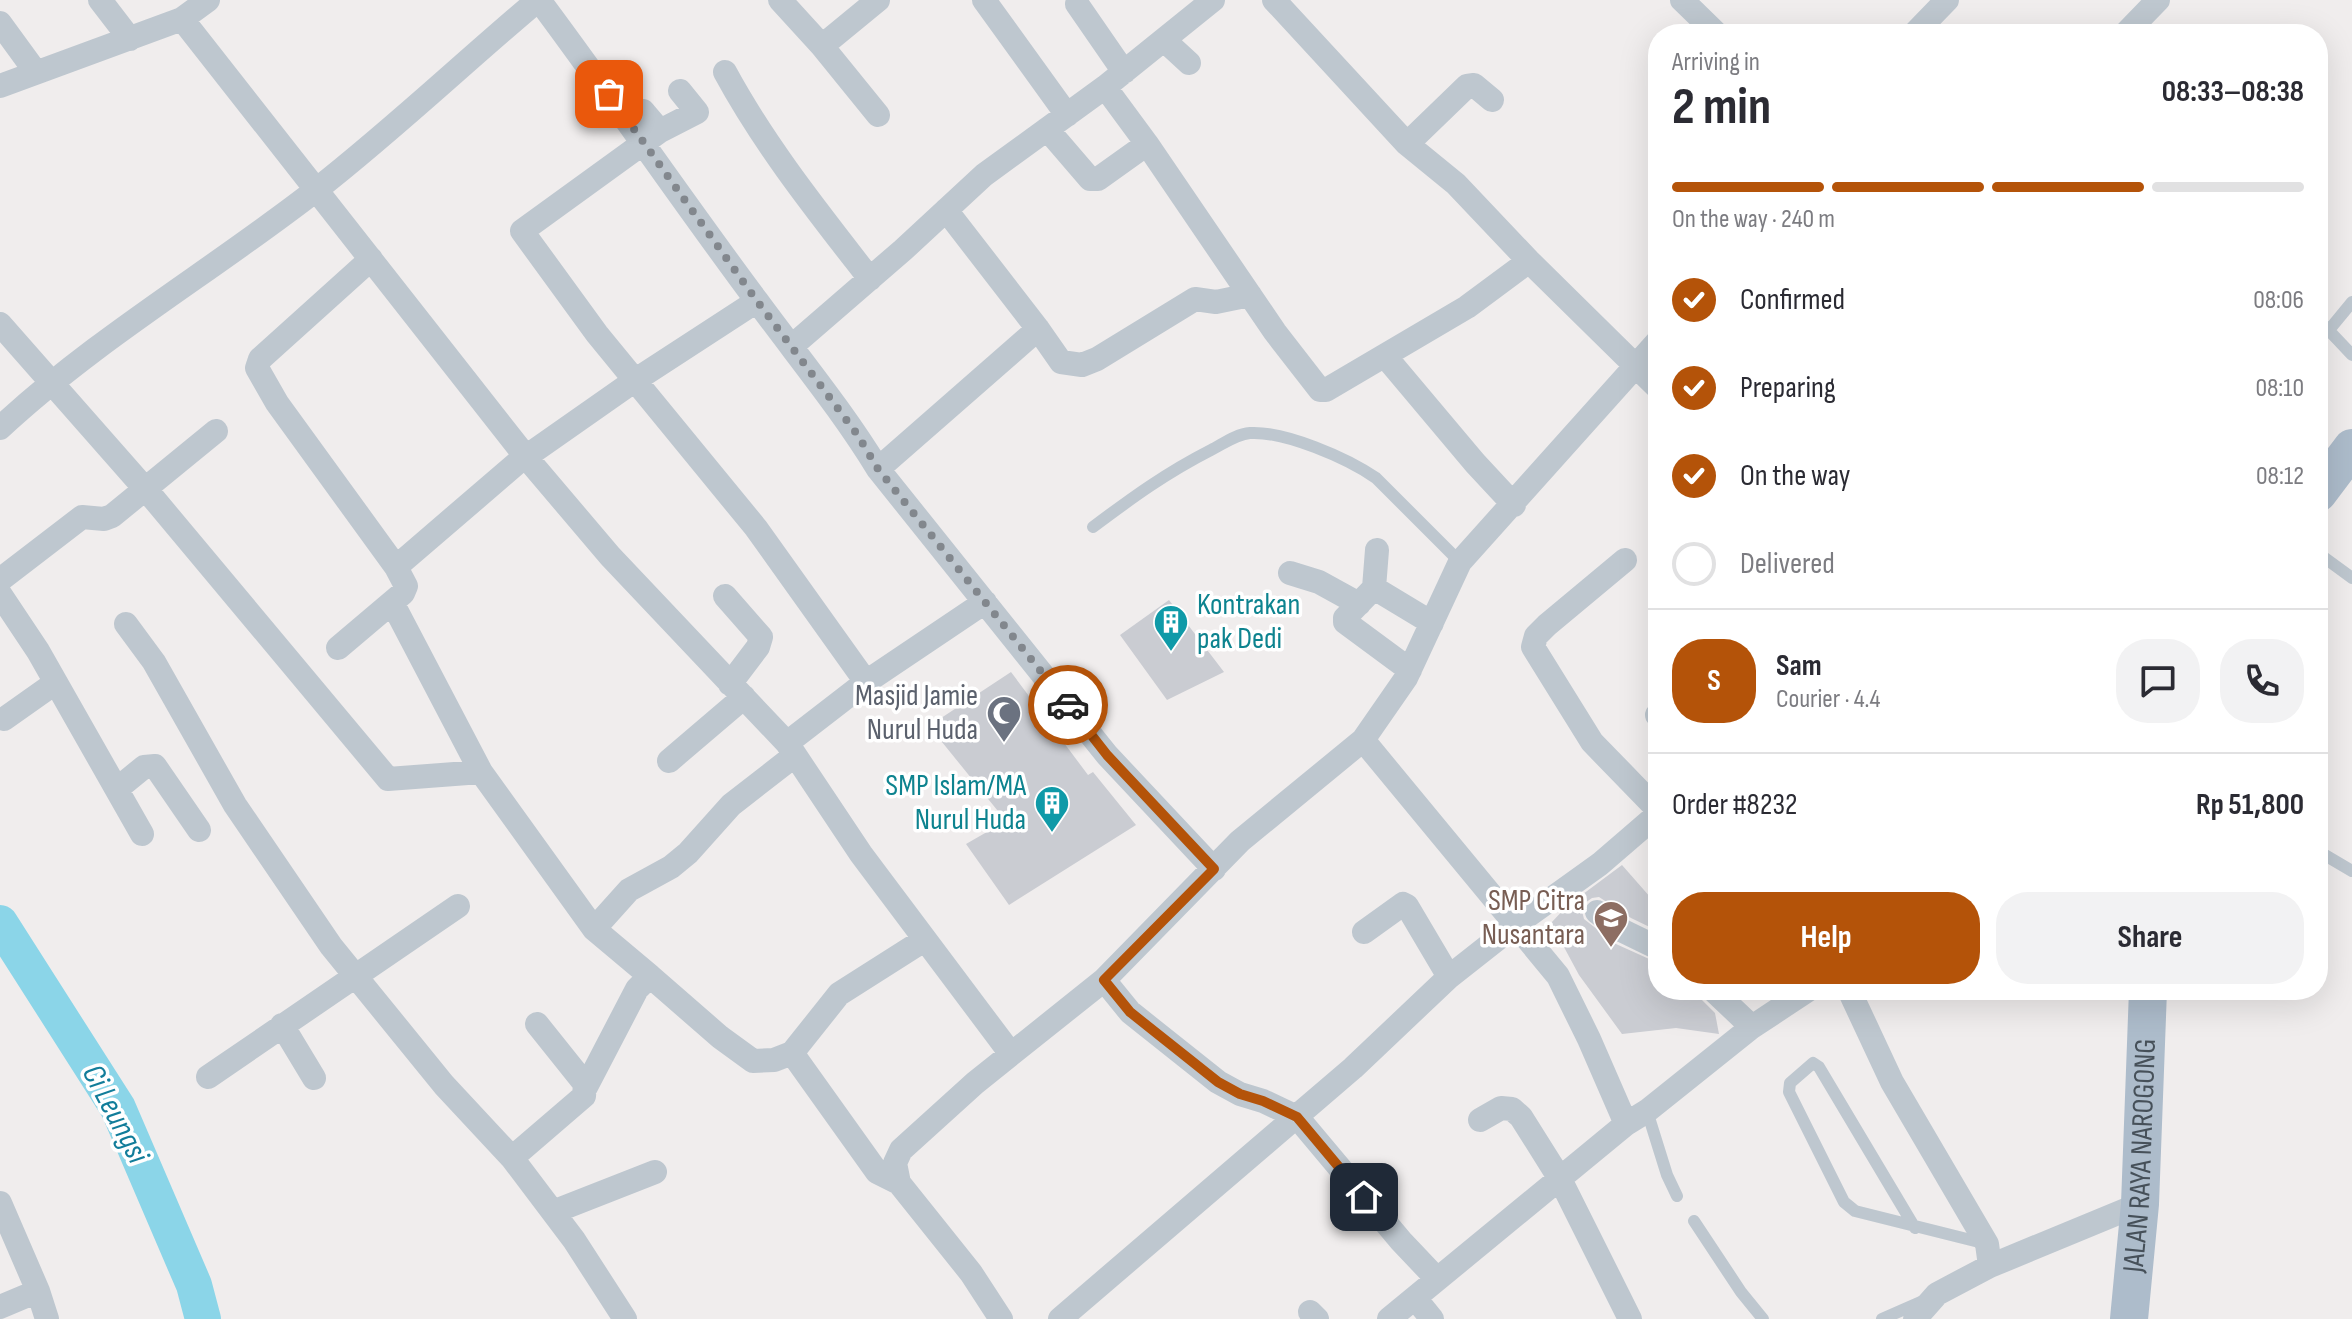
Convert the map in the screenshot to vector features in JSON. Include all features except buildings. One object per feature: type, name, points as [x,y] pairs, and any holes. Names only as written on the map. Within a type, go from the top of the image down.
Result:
[{"type":"main road","name":"JALAN RAYA NAROGONG","points":[[2129,1319],[2140,1204],[2148,1000]]},
{"type":"street","points":[[100,0],[130,39]]},
{"type":"street","points":[[0,86],[182,19],[208,0]]},
{"type":"street","points":[[0,428],[52,382],[140,315],[316,190],[408,115],[465,61],[538,0],[652,137],[757,301],[857,434],[878,469],[1107,755],[1214,869]]},
{"type":"street","points":[[780,0],[878,115]]},
{"type":"street","points":[[984,0],[1067,115]]},
{"type":"street","points":[[792,346],[984,175],[1114,80],[1213,0]]},
{"type":"street","points":[[1274,0],[1407,144],[1456,184],[1648,379]]},
{"type":"street","points":[[1682,0],[1707,24]]},
{"type":"street","points":[[1930,24],[1947,0]]},
{"type":"street","points":[[822,46],[876,1]]},
{"type":"street","points":[[1077,1],[1147,144],[1250,295],[1320,390],[1326,390],[1467,307],[1529,261]]},
{"type":"street","points":[[2134,24],[2153,2]]},
{"type":"street","points":[[182,19],[526,457],[610,556],[790,749],[924,940],[1011,1054]]},
{"type":"street","points":[[0,23],[35,71]]},
{"type":"street","points":[[1164,40],[1189,63]]},
{"type":"street","points":[[725,72],[813,206],[870,279]]},
{"type":"street","points":[[1407,144],[1467,86],[1474,85],[1492,100]]},
{"type":"street","points":[[680,91],[697,112]]},
{"type":"street","points":[[739,97],[697,112],[652,137],[522,231],[634,381],[756,528],[866,682]]},
{"type":"street","points":[[643,111],[652,137]]},
{"type":"street","points":[[1047,129],[1090,179],[1098,179],[1147,144]]},
{"type":"street","points":[[946,210],[1061,362],[1082,365],[1097,359],[1195,299],[1216,302],[1250,295]]},
{"type":"street","points":[[338,648],[393,604],[406,586],[396,567],[277,403],[257,368],[260,359],[371,259]]},
{"type":"street","points":[[396,567],[526,457],[634,381],[757,301]]},
{"type":"street","points":[[0,324],[146,489],[388,779],[481,772]]},
{"type":"street","points":[[878,469],[1038,329]]},
{"type":"street","points":[[899,1183],[895,1163],[901,1150],[1011,1054],[1104,980],[1265,820],[1363,740],[1410,670],[1460,562],[1648,352]]},
{"type":"street","points":[[1385,356],[1514,505]]},
{"type":"street","points":[[0,580],[82,517],[109,518],[216,431]]},
{"type":"street","points":[[1377,550],[1366,596],[1345,618],[1345,622],[1410,670]]},
{"type":"street","points":[[1625,560],[1547,625],[1536,636],[1533,647],[1592,742],[1648,801]]},
{"type":"street","points":[[1290,573],[1366,596],[1432,623]]},
{"type":"street","points":[[0,594],[142,834]]},
{"type":"street","points":[[669,761],[737,690],[758,647],[761,637],[725,596]]},
{"type":"street","points":[[594,929],[629,890],[671,867],[688,853],[731,805],[866,682],[985,602]]},
{"type":"street","points":[[393,604],[481,772],[594,929],[720,1037],[753,1061],[774,1060],[792,1053],[839,994],[924,940]]},
{"type":"street","points":[[126,624],[154,662],[235,805],[331,946],[444,1085],[512,1158],[574,1240],[625,1319]]},
{"type":"street","points":[[4,719],[55,683]]},
{"type":"street","points":[[1363,740],[1558,976],[1626,1124]]},
{"type":"street","points":[[117,789],[144,767],[155,766],[199,830]]},
{"type":"street","points":[[1060,1319],[1131,1255],[1297,1117],[1449,977],[1600,864],[1648,821]]},
{"type":"street","points":[[1364,932],[1403,904],[1407,906],[1449,977]]},
{"type":"street","points":[[208,1077],[458,906]]},
{"type":"street","points":[[1597,912],[1623,931],[1648,943]]},
{"type":"street","points":[[512,1158],[584,1096],[637,989],[650,976]]},
{"type":"street","points":[[1104,980],[1130,1012],[1218,1082],[1297,1117],[1437,1279]]},
{"type":"street","points":[[1724,1000],[1752,1027]]},
{"type":"street","points":[[1389,1319],[1626,1124],[1647,1111],[1752,1027],[1793,1000]]},
{"type":"street","points":[[1854,1000],[1892,1082],[1989,1255]]},
{"type":"street","points":[[537,1024],[586,1087]]},
{"type":"street","points":[[282,1025],[314,1078]]},
{"type":"street","points":[[792,1053],[877,1172],[899,1183],[971,1273],[1001,1319]]},
{"type":"street","points":[[1480,1120],[1501,1108],[1512,1109],[1521,1117],[1560,1179],[1630,1319]]},
{"type":"street","points":[[553,1212],[655,1172]]},
{"type":"street","points":[[1915,1319],[1937,1294],[1989,1255],[2140,1204]]},
{"type":"street","points":[[2,1210],[47,1319]]},
{"type":"street","points":[[0,1307],[38,1291]]},
{"type":"street","points":[[1415,1298],[1432,1319]]},
{"type":"lane","points":[[2352,302],[2329,330],[2352,355]]},
{"type":"lane","points":[[1093,527],[1165,474],[1240,435],[1263,434],[1328,451],[1361,467],[1376,478],[1460,562]]},
{"type":"lane","points":[[2328,560],[2352,578]]},
{"type":"lane","points":[[2328,857],[2352,871]]},
{"type":"lane","points":[[1915,1228],[1819,1067],[1813,1063],[1807,1066],[1790,1083],[1789,1092],[1844,1202],[1855,1211],[1915,1228],[1989,1255]]},
{"type":"lane","points":[[1647,1111],[1667,1175],[1677,1196]]},
{"type":"lane","points":[[1694,1221],[1741,1292],[1763,1319]]},
{"type":"lane","points":[[1882,1319],[1937,1294]]},
{"type":"waterway","name":"Ci Leungsi","points":[[0,923],[118,1108],[194,1285],[203,1319]]},
{"type":"way so far","points":[[609,94],[757,301],[857,434],[878,469],[1068,705]]},
{"type":"place","name":"Kontrakan pak Dedi","points":[[1171,653]]},
{"type":"place","name":"Masjid Jamie Nurul Huda","points":[[1004,744]]},
{"type":"place","name":"SMP Islam/MA Nurul Huda","points":[[1052,834]]},
{"type":"place","name":"SMP Citra Nusantara","points":[[1611,949]]},
{"type":"route","points":[[1068,705],[1107,755],[1214,869],[1104,980],[1130,1012],[1218,1082],[1297,1117],[1364,1197]]}]
